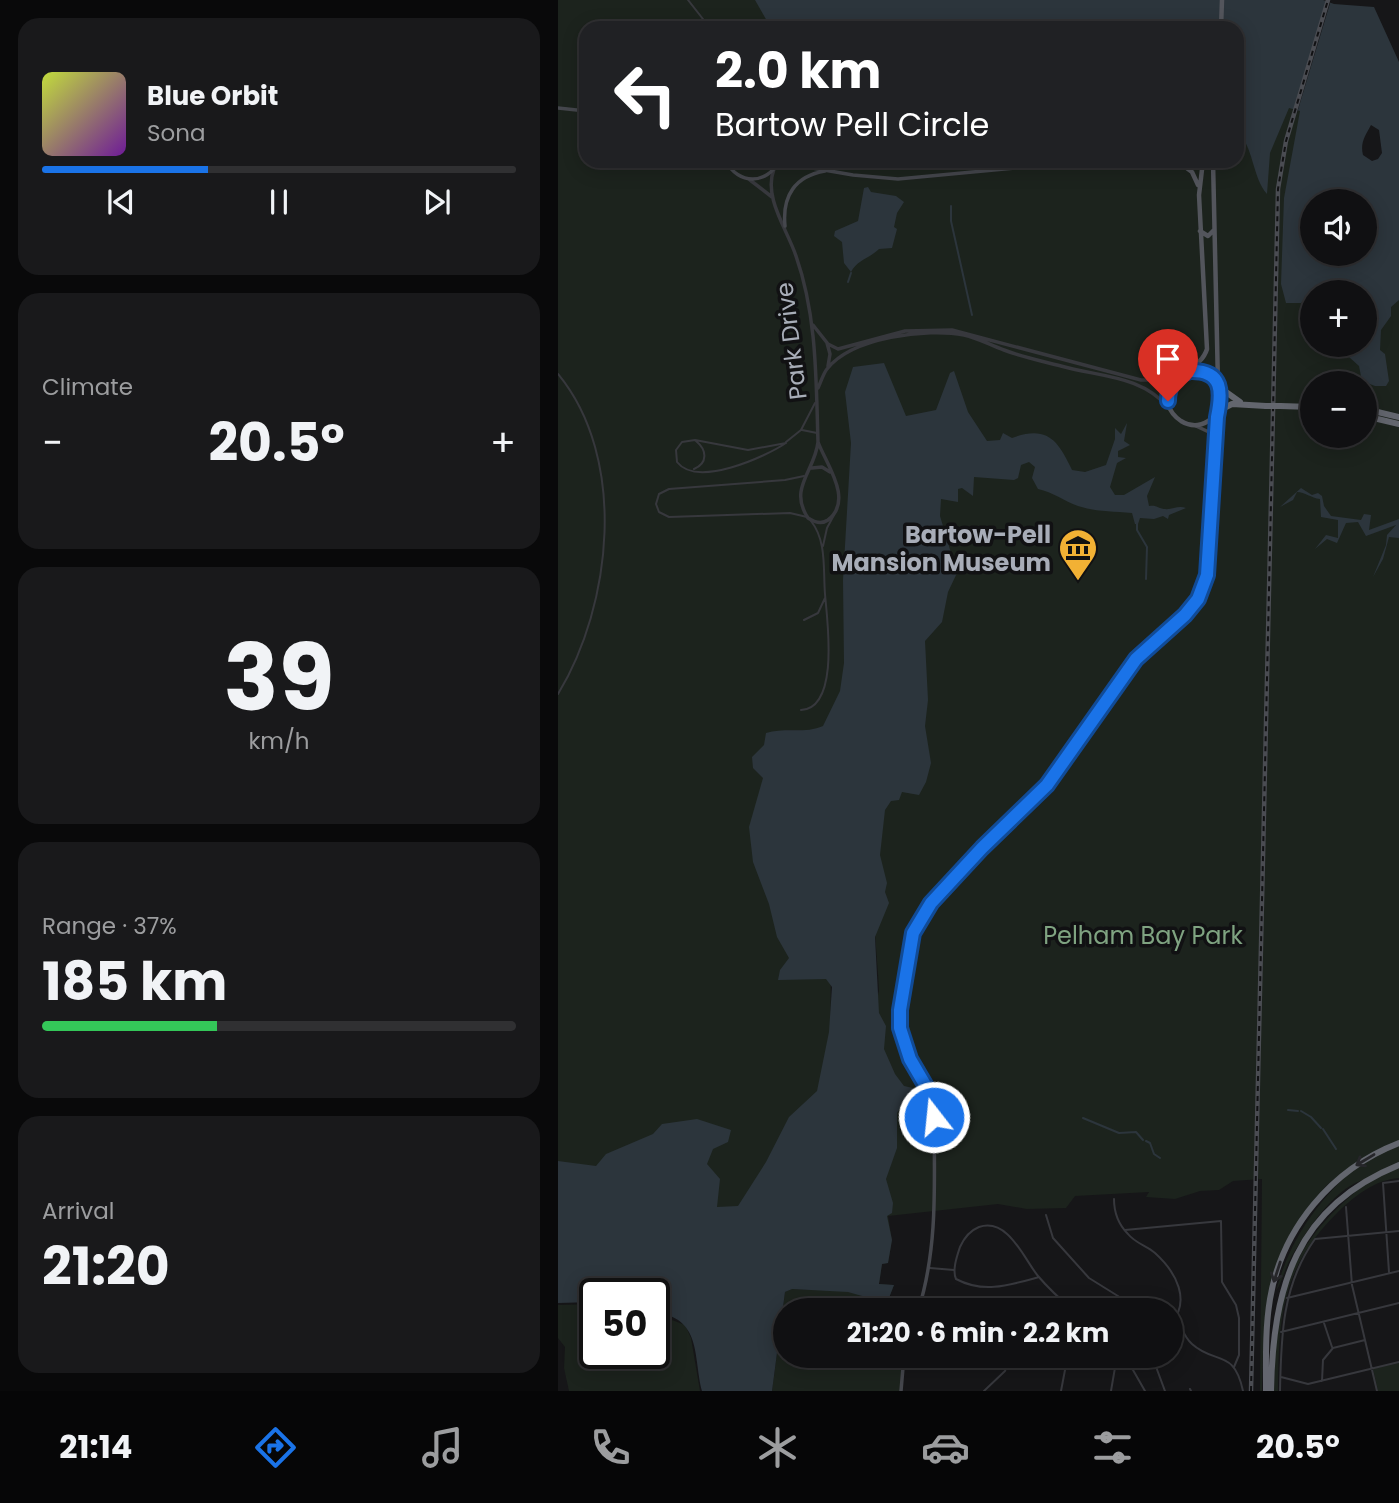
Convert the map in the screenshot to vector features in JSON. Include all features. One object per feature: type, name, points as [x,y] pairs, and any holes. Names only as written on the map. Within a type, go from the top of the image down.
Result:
[{"type":"highway","points":[[1219,386],[1234,399],[1248,405]]},
{"type":"highway","points":[[1218,411],[1229,405],[1300,407]]},
{"type":"highway","points":[[1377,412],[1399,417]]},
{"type":"highway","points":[[1377,419],[1399,424]]},
{"type":"highway","points":[[1268,1391],[1270,1299],[1278,1269],[1292,1237],[1311,1207],[1336,1182],[1361,1162],[1399,1143]]},
{"type":"highway","points":[[1268,1391],[1277,1308],[1286,1279],[1301,1247],[1344,1197],[1368,1179],[1399,1165]]},
{"type":"main road","points":[[1221,21],[1222,0]]},
{"type":"main road","points":[[558,108],[579,110]]},
{"type":"main road","points":[[731,168],[748,179],[762,178],[775,169]]},
{"type":"main road","points":[[814,168],[898,179],[1014,168]]},
{"type":"main road","points":[[1186,168],[1193,174],[1199,188]]},
{"type":"main road","points":[[1202,168],[1199,188],[1200,230],[1207,347],[1201,362],[1184,373],[1169,388],[1168,401],[1171,410],[1181,421],[1210,431],[1217,447]]},
{"type":"main road","points":[[922,1298],[930,1268],[932,1245],[934,1108],[928,1088],[907,1052],[899,1020],[913,933],[931,903],[982,848],[1047,785],[1136,659],[1185,615],[1198,599],[1207,575],[1218,411],[1222,399],[1219,386],[1212,168]]},
{"type":"main road","points":[[785,226],[785,203],[792,188],[805,177],[827,171]]},
{"type":"main road","points":[[1200,230],[1208,236],[1214,230]]},
{"type":"main road","points":[[1184,373],[1202,372],[1219,386]]},
{"type":"main road","points":[[1191,424],[1208,421],[1218,411]]},
{"type":"main road","points":[[901,1391],[903,1368]]},
{"type":"street","points":[[688,0],[704,21]]},
{"type":"street","name":"Park Drive","points":[[775,169],[770,183],[773,198],[800,268],[811,323],[818,442],[816,457],[804,477],[800,498],[809,519],[819,533],[828,611],[827,675],[816,704],[801,710]]},
{"type":"street","name":"Park Drive","points":[[748,179],[761,186],[773,198]]},
{"type":"street","points":[[811,323],[826,341],[830,354],[817,390]]},
{"type":"street","points":[[813,342],[826,341],[842,349],[900,332],[946,329],[975,334],[1138,379],[1160,380],[1184,373]]},
{"type":"street","points":[[827,368],[848,353],[874,343],[919,333],[952,333],[1061,367],[1141,384],[1153,391],[1171,410]]},
{"type":"street","points":[[558,374],[583,412],[596,452],[603,489],[605,535],[592,609],[573,668],[558,694]]},
{"type":"street","points":[[816,376],[824,374]]},
{"type":"street","points":[[786,443],[748,450],[695,440],[682,442],[676,452],[679,465],[691,470],[712,470],[746,464],[786,443],[801,430],[817,398]]},
{"type":"street","points":[[801,430],[809,429],[818,433]]},
{"type":"street","points":[[691,470],[700,466],[705,456],[695,440]]},
{"type":"street","name":"Park Drive","points":[[818,442],[839,492],[836,511],[826,531],[822,551]]},
{"type":"street","points":[[810,468],[822,467],[833,475]]},
{"type":"street","points":[[804,477],[669,489],[658,495],[656,504],[659,512],[669,517],[790,513],[824,522],[836,511]]},
{"type":"street","points":[[804,620],[818,613],[825,597]]},
{"type":"street","points":[[1389,1273],[1383,1183],[1399,1181]]},
{"type":"street","points":[[1114,1199],[1115,1213],[1125,1230],[1132,1239],[1155,1253],[1176,1278],[1181,1298]]},
{"type":"street","points":[[1346,1207],[1352,1282],[1377,1391]]},
{"type":"street","points":[[1046,1216],[1053,1238],[1089,1278],[1121,1298]]},
{"type":"street","points":[[1125,1230],[1221,1221],[1222,1282],[1236,1305],[1239,1318],[1239,1355],[1234,1367]]},
{"type":"street","points":[[1039,1277],[988,1288],[957,1280],[955,1270],[959,1251],[967,1235],[977,1228],[1000,1229],[1011,1238],[1039,1277],[1061,1298]]},
{"type":"street","points":[[1280,1391],[1281,1332],[1287,1298],[1294,1278],[1315,1239],[1399,1231]]},
{"type":"street","points":[[930,1268],[955,1270]]},
{"type":"street","points":[[1287,1298],[1399,1271]]},
{"type":"street","points":[[1281,1332],[1399,1304]]},
{"type":"street","points":[[1324,1322],[1333,1348]]},
{"type":"street","points":[[1183,1332],[1194,1345],[1225,1359],[1234,1367],[1243,1391]]},
{"type":"street","points":[[1322,1381],[1323,1360],[1333,1348],[1365,1340]]},
{"type":"street","points":[[1280,1377],[1304,1384],[1399,1362]]},
{"type":"street","points":[[984,1391],[1006,1368]]},
{"type":"street","points":[[1061,1391],[1065,1368]]},
{"type":"street","points":[[1111,1391],[1116,1368]]},
{"type":"street","points":[[1131,1368],[1145,1391]]},
{"type":"street","points":[[1156,1368],[1165,1391]]},
{"type":"green space","name":"Pelham Bay Park","points":[[558,0],[756,0],[768,21],[579,21],[579,168],[1244,168],[1244,107],[1289,107],[1301,111],[1311,189],[1300,189],[1300,266],[1377,266],[1377,247],[1399,234],[1399,1178],[1374,1185],[1352,1200],[1319,1233],[1305,1253],[1294,1273],[1282,1316],[1278,1391],[1274,1391],[1278,1324],[1292,1271],[1322,1225],[1371,1179],[1358,1182],[1333,1199],[1293,1255],[1276,1291],[1287,1259],[1302,1230],[1320,1204],[1343,1179],[1334,1179],[1327,1185],[1306,1210],[1291,1234],[1272,1280],[1267,1305],[1262,1391],[1262,1179],[1233,1181],[1219,1190],[1200,1191],[1175,1199],[1146,1197],[1149,1192],[1075,1196],[1066,1208],[1027,1209],[998,1204],[888,1216],[892,1240],[888,1263],[882,1264],[879,1284],[894,1285],[889,1298],[784,1298],[785,1292],[791,1289],[821,1290],[890,1088],[872,1014],[879,991],[849,583],[831,961],[830,1065],[771,1205],[584,1224],[558,1180]]},
{"type":"green space","points":[[579,1304],[579,1369],[670,1369],[670,1319],[685,1325],[691,1338],[700,1391],[569,1391],[564,1368],[565,1347],[558,1338],[558,1305]]},
{"type":"green space","points":[[1399,1363],[1399,1391],[1378,1391],[1373,1369]]},
{"type":"green space","name":"Pelham Bay Park","points":[[775,1368],[902,1368],[900,1391],[772,1391]]},
{"type":"shaded area","points":[[755,0],[1323,0],[1334,4],[1374,7],[1399,62],[1399,300],[1391,307],[1391,316],[1381,330],[1380,350],[1385,354],[1389,381],[1386,386],[1377,386],[1377,371],[1360,371],[1359,366],[1349,357],[1377,357],[1377,280],[1300,280],[1300,303],[1286,303],[1281,284],[1284,198],[1300,111],[1289,108],[1270,153],[1267,194],[1258,179],[1244,140],[1244,21],[767,21]],"holes":[[[1371,125],[1379,130],[1382,153],[1378,159],[1372,161],[1363,155],[1362,147]]]},
{"type":"shaded area","points":[[868,187],[871,192],[896,196],[904,202],[897,213],[894,227],[897,229],[892,248],[879,249],[851,272],[844,263],[842,242],[834,236],[835,231],[858,221],[864,188]]},
{"type":"shaded area","points":[[884,363],[906,416],[936,410],[950,373],[954,371],[968,412],[987,441],[1000,440],[1003,433],[1012,438],[1034,433],[1043,435],[1056,443],[1072,470],[1085,472],[1106,465],[1115,439],[1115,428],[1121,434],[1127,423],[1124,441],[1130,445],[1118,451],[1118,457],[1126,458],[1117,463],[1110,487],[1115,495],[1124,495],[1155,477],[1147,496],[1149,506],[1164,509],[1186,508],[1169,515],[1168,519],[1163,516],[1154,519],[1140,518],[1138,524],[1135,524],[1132,513],[1085,508],[1038,489],[1032,478],[1035,467],[1029,462],[1021,465],[1018,478],[1014,480],[974,477],[973,496],[962,488],[958,489],[958,502],[941,499],[940,516],[957,573],[948,592],[942,622],[925,641],[928,700],[925,726],[931,763],[919,795],[902,792],[899,800],[891,801],[885,810],[880,855],[889,903],[875,937],[879,1013],[886,1026],[884,1049],[895,1074],[904,1086],[922,1090],[930,1108],[902,1105],[897,1113],[897,1148],[886,1179],[893,1203],[892,1213],[887,1216],[892,1240],[888,1263],[882,1264],[879,1284],[894,1285],[889,1298],[869,1298],[848,1292],[792,1289],[785,1292],[784,1298],[773,1298],[775,1368],[772,1391],[702,1391],[693,1340],[688,1330],[670,1317],[670,1278],[579,1278],[579,1302],[558,1303],[558,1161],[596,1166],[606,1154],[653,1134],[662,1124],[697,1119],[731,1130],[728,1142],[713,1149],[707,1164],[720,1179],[717,1207],[738,1206],[766,1162],[789,1117],[817,1091],[829,1032],[832,987],[826,979],[778,980],[780,970],[789,958],[777,937],[769,904],[753,862],[749,827],[763,778],[753,768],[752,757],[764,745],[766,733],[810,730],[823,726],[840,691],[844,663],[843,580],[851,443],[845,392],[853,367]]},
{"type":"shaded area","points":[[1301,488],[1312,495],[1318,493],[1322,496],[1324,506],[1331,516],[1361,520],[1364,514],[1371,515],[1369,530],[1399,519],[1399,538],[1389,537],[1383,559],[1373,577],[1386,545],[1387,535],[1396,525],[1366,536],[1358,522],[1346,523],[1337,543],[1327,539],[1315,549],[1326,535],[1338,538],[1338,520],[1321,517],[1320,499],[1300,492],[1297,492],[1293,500],[1280,507]]},
{"type":"pier","points":[[1327,0],[1331,0],[1297,113],[1293,112]]},
{"type":"waterway","points":[[951,206],[951,221],[972,315]]},
{"type":"waterway","points":[[848,282],[851,273]]},
{"type":"waterway","points":[[1137,524],[1137,530],[1147,547],[1146,579]]},
{"type":"waterway","points":[[1288,1110],[1298,1111]]},
{"type":"waterway","points":[[1301,1111],[1321,1128]]},
{"type":"waterway","points":[[1083,1118],[1119,1133],[1136,1132],[1143,1140]]},
{"type":"waterway","points":[[1323,1129],[1336,1149]]},
{"type":"waterway","points":[[1146,1141],[1160,1158]]},
{"type":"railway","points":[[1251,1391],[1278,189],[1286,141],[1328,0]]},
{"type":"place","name":"Bartow-Pell Mansion Museum","points":[[1078,582]]},
{"type":"route","points":[[934,1117],[931,1095],[907,1052],[899,1020],[909,951],[918,923],[931,903],[982,848],[1047,785],[1127,670],[1152,643],[1185,615],[1205,586],[1221,394],[1218,384],[1209,375],[1190,371],[1180,375],[1169,388],[1168,401]]}]
